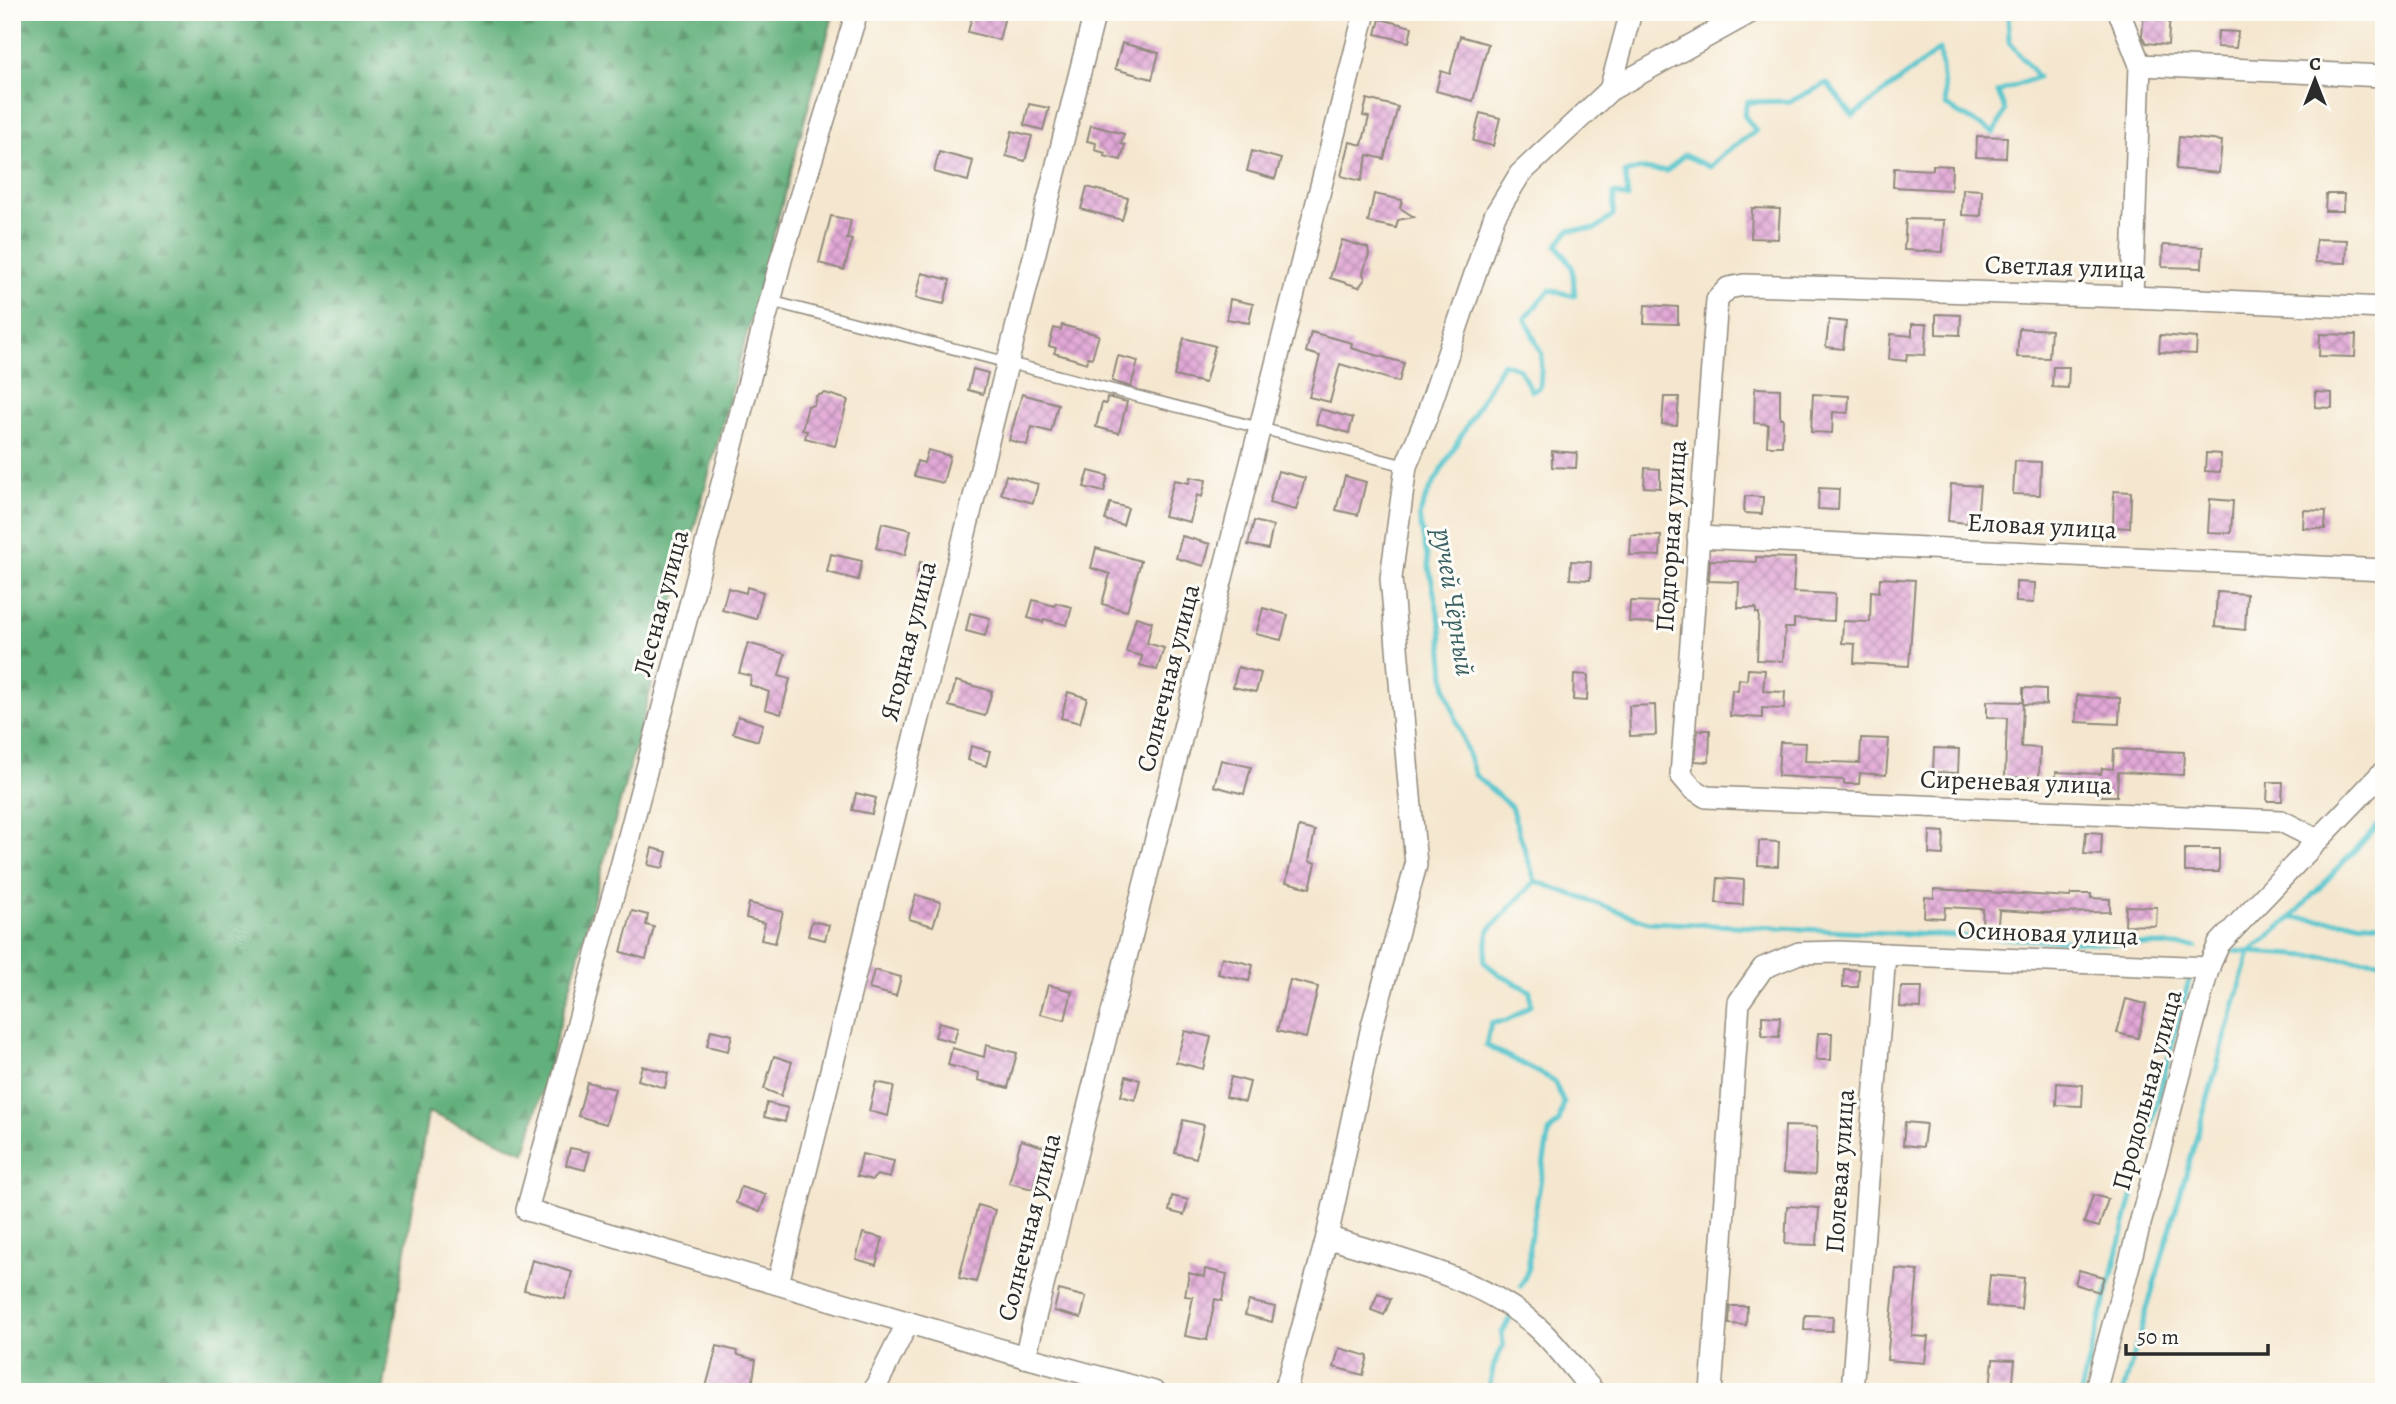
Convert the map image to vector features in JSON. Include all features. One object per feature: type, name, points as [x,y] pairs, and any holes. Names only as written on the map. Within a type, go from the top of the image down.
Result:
[{"type":"street","name":"Лесная улица","points":[[778,1283],[527,1210],[770,301],[857,12]]},
{"type":"street","name":"Ягодная улица","points":[[778,1283],[1095,12]]},
{"type":"street","name":"Солнечная улица","points":[[1025,1357],[1366,12]]},
{"type":"street","points":[[1610,90],[1631,12]]},
{"type":"street","points":[[1282,1392],[1288,1381],[1327,1237],[1372,1026],[1416,865],[1391,579],[1406,466],[1426,418],[1495,215],[1520,174],[1610,90],[1751,12]]},
{"type":"street","points":[[2119,12],[2140,65],[2132,297]]},
{"type":"street","points":[[2140,65],[2384,76]]},
{"type":"street","name":"Светлая улица","points":[[1744,285],[2384,308]]},
{"type":"street","name":"Подгорная улица","points":[[1706,797],[1692,788],[1681,775],[1698,537],[1717,300],[1728,288],[1744,285]]},
{"type":"street","name":"Еловая улица","points":[[1698,537],[2384,570]]},
{"type":"street","name":"Продольная улица","points":[[2095,1392],[2209,968],[2219,944],[2384,771]]},
{"type":"street","name":"Сиреневая улица","points":[[1706,797],[2281,821],[2319,840]]},
{"type":"street","name":"Осиновая улица","points":[[1711,1392],[1739,1002],[1763,968],[1799,953],[1885,954],[2209,968]]},
{"type":"street","name":"Полевая улица","points":[[1852,1392],[1885,954]]},
{"type":"street","points":[[1327,1237],[1449,1276],[1498,1299],[1538,1328],[1594,1392]]},
{"type":"street","points":[[778,1283],[1025,1357],[1154,1392]]},
{"type":"street","points":[[873,1392],[908,1322]]},
{"type":"lane","points":[[770,301],[1406,466]]},
{"type":"green space","points":[[12,12],[834,12],[525,1153],[428,1112],[383,1392],[12,1392]]},
{"type":"building","points":[[973,12],[1006,12],[999,40],[968,32]]},
{"type":"building","points":[[2144,12],[2170,12],[2168,45],[2146,43],[2142,36]]},
{"type":"building","points":[[1380,19],[1412,27],[1409,42],[1376,34]]},
{"type":"building","points":[[2218,31],[2238,32],[2236,48],[2217,47]]},
{"type":"building","points":[[1460,36],[1488,44],[1473,101],[1436,91],[1441,71],[1450,74]]},
{"type":"building","points":[[1122,43],[1159,53],[1152,79],[1115,69]]},
{"type":"building","points":[[1367,99],[1398,107],[1384,159],[1368,155],[1361,181],[1341,176],[1350,142],[1362,145],[1369,117],[1363,116]]},
{"type":"building","points":[[1029,104],[1049,108],[1043,130],[1024,125]]},
{"type":"building","points":[[1480,113],[1500,118],[1493,146],[1473,141]]},
{"type":"building","points":[[1091,125],[1124,134],[1121,144],[1125,145],[1121,160],[1104,156],[1105,153],[1095,150],[1096,143],[1087,141]]},
{"type":"building","points":[[1012,131],[1032,136],[1025,161],[1006,156]]},
{"type":"building","points":[[1977,136],[2007,137],[2006,158],[1976,157]]},
{"type":"building","points":[[2179,137],[2222,141],[2219,173],[2176,169]]},
{"type":"building","points":[[1252,151],[1281,159],[1275,179],[1247,171]]},
{"type":"building","points":[[939,152],[973,161],[968,181],[934,172]]},
{"type":"building","points":[[1933,165],[1952,166],[1951,190],[1893,187],[1894,168],[1933,170]]},
{"type":"building","points":[[1087,187],[1128,198],[1122,220],[1081,209]]},
{"type":"building","points":[[1963,189],[1982,190],[1981,216],[1962,215]]},
{"type":"building","points":[[1374,194],[1402,200],[1400,208],[1414,217],[1398,220],[1396,228],[1368,222]]},
{"type":"building","points":[[2326,194],[2344,194],[2343,211],[2325,211]]},
{"type":"building","points":[[1752,208],[1780,209],[1778,239],[1751,238]]},
{"type":"building","points":[[831,216],[851,220],[847,239],[852,240],[844,270],[819,263]]},
{"type":"building","points":[[1906,219],[1944,220],[1943,252],[1904,250]]},
{"type":"building","points":[[2316,239],[2347,240],[2346,263],[2315,262]]},
{"type":"building","points":[[1342,240],[1368,248],[1369,254],[1363,273],[1365,279],[1359,287],[1330,278]]},
{"type":"building","points":[[2163,245],[2203,247],[2202,268],[2162,267]]},
{"type":"building","points":[[922,273],[950,280],[944,304],[916,298]]},
{"type":"building","points":[[1230,299],[1253,304],[1249,323],[1227,319]]},
{"type":"building","points":[[1645,305],[1678,307],[1678,324],[1644,323]]},
{"type":"building","points":[[1936,314],[1961,315],[1960,335],[1936,334]]},
{"type":"building","points":[[1829,320],[1846,322],[1843,349],[1826,347]]},
{"type":"building","points":[[1912,324],[1927,324],[1925,355],[1907,354],[1906,361],[1889,359],[1891,334],[1912,336]]},
{"type":"building","points":[[1062,325],[1099,335],[1092,358],[1088,357],[1087,363],[1054,353],[1056,348],[1049,346],[1054,328],[1061,330]]},
{"type":"building","points":[[2019,328],[2051,330],[2049,358],[2017,357]]},
{"type":"building","points":[[1311,332],[1352,343],[1351,348],[1404,363],[1399,382],[1340,364],[1330,402],[1309,397],[1320,356],[1306,352]]},
{"type":"building","points":[[2320,334],[2356,335],[2355,357],[2319,356]]},
{"type":"building","points":[[2160,335],[2197,338],[2196,354],[2159,352]]},
{"type":"building","points":[[1184,338],[1215,346],[1205,383],[1174,376]]},
{"type":"building","points":[[1118,356],[1138,361],[1131,387],[1112,381]]},
{"type":"building","points":[[2053,367],[2069,367],[2068,388],[2052,387]]},
{"type":"building","points":[[973,369],[988,373],[983,394],[968,390]]},
{"type":"building","points":[[1755,388],[1780,389],[1782,446],[1767,446],[1768,424],[1754,423]]},
{"type":"building","points":[[2315,392],[2332,393],[2332,408],[2315,407]]},
{"type":"building","points":[[825,393],[848,400],[835,446],[805,438],[807,431],[802,430],[808,406],[814,405],[816,396]]},
{"type":"building","points":[[1022,394],[1058,404],[1051,432],[1032,427],[1027,445],[1009,440]]},
{"type":"building","points":[[1813,394],[1849,396],[1848,413],[1833,412],[1832,433],[1811,432]]},
{"type":"building","points":[[1107,397],[1127,402],[1119,433],[1096,427],[1102,403],[1106,404]]},
{"type":"building","points":[[1664,397],[1679,397],[1677,425],[1662,424]]},
{"type":"building","points":[[1320,409],[1353,418],[1349,433],[1316,424]]},
{"type":"building","points":[[928,450],[950,456],[943,483],[914,476],[917,461],[924,463]]},
{"type":"building","points":[[1552,451],[1577,453],[1576,468],[1552,467]]},
{"type":"building","points":[[2206,453],[2221,454],[2220,472],[2205,471]]},
{"type":"building","points":[[2015,461],[2041,462],[2040,495],[2013,494]]},
{"type":"building","points":[[1645,468],[1660,469],[1660,488],[1644,487]]},
{"type":"building","points":[[1089,471],[1108,476],[1104,492],[1084,487]]},
{"type":"building","points":[[1278,471],[1305,478],[1296,510],[1269,503]]},
{"type":"building","points":[[1006,475],[1038,484],[1033,503],[1001,494]]},
{"type":"building","points":[[1345,476],[1366,482],[1358,515],[1336,510]]},
{"type":"building","points":[[1190,477],[1206,480],[1202,497],[1197,495],[1190,522],[1164,516],[1174,480],[1189,483]]},
{"type":"building","points":[[1951,484],[1980,486],[1977,520],[1968,519],[1967,523],[1948,521]]},
{"type":"building","points":[[1819,488],[1839,489],[1838,510],[1818,509]]},
{"type":"building","points":[[2114,491],[2131,492],[2130,528],[2113,527]]},
{"type":"building","points":[[1745,496],[1763,497],[1762,514],[1744,513]]},
{"type":"building","points":[[2210,499],[2233,501],[2231,533],[2208,532]]},
{"type":"building","points":[[1110,503],[1128,508],[1123,525],[1105,520]]},
{"type":"building","points":[[2304,510],[2326,511],[2325,529],[2303,528]]},
{"type":"building","points":[[1254,521],[1273,526],[1268,549],[1248,545]]},
{"type":"building","points":[[882,523],[911,530],[905,555],[876,548]]},
{"type":"building","points":[[1631,535],[1661,536],[1660,556],[1630,555]]},
{"type":"building","points":[[1182,536],[1210,544],[1204,566],[1176,558]]},
{"type":"building","points":[[1096,548],[1141,561],[1127,611],[1102,604],[1110,574],[1091,568]]},
{"type":"building","points":[[831,554],[862,561],[858,580],[827,572]]},
{"type":"building","points":[[1756,557],[1795,558],[1793,592],[1835,594],[1834,621],[1794,619],[1794,628],[1785,628],[1783,661],[1757,660],[1759,613],[1756,613],[1756,608],[1738,608],[1739,582],[1709,581],[1710,560],[1756,562]]},
{"type":"building","points":[[1571,561],[1591,562],[1590,580],[1570,579]]},
{"type":"building","points":[[920,562],[935,566],[931,583],[916,579]]},
{"type":"building","points":[[1880,578],[1915,580],[1909,666],[1854,663],[1855,644],[1842,643],[1843,621],[1870,622],[1871,591],[1879,592]]},
{"type":"building","points":[[2016,582],[2035,583],[2034,603],[2016,602]]},
{"type":"building","points":[[747,587],[763,592],[756,619],[722,610],[728,588],[746,593]]},
{"type":"building","points":[[2217,592],[2247,594],[2245,630],[2215,627]]},
{"type":"building","points":[[1033,600],[1072,607],[1067,625],[1028,618]]},
{"type":"building","points":[[1630,601],[1658,602],[1657,623],[1629,622]]},
{"type":"building","points":[[1263,608],[1288,615],[1281,640],[1256,634]]},
{"type":"building","points":[[970,613],[990,618],[985,636],[966,631]]},
{"type":"building","points":[[1136,617],[1152,622],[1147,643],[1164,648],[1157,670],[1140,665],[1142,656],[1126,652]]},
{"type":"building","points":[[748,643],[785,654],[779,676],[790,679],[781,714],[765,709],[769,692],[750,685],[751,676],[739,673]]},
{"type":"building","points":[[1238,667],[1261,673],[1256,692],[1233,687]]},
{"type":"building","points":[[1748,669],[1765,670],[1763,691],[1785,692],[1784,709],[1762,708],[1762,718],[1730,716],[1732,690],[1738,691],[1739,679],[1747,680]]},
{"type":"building","points":[[1574,674],[1588,675],[1587,701],[1573,700]]},
{"type":"building","points":[[956,681],[992,691],[985,716],[949,706]]},
{"type":"building","points":[[2023,688],[2046,689],[2046,705],[2023,704],[2021,747],[2040,748],[2039,778],[2005,777],[2007,718],[1987,717],[1987,701],[2023,702]]},
{"type":"building","points":[[1068,692],[1087,698],[1080,723],[1061,718]]},
{"type":"building","points":[[2077,695],[2120,698],[2119,724],[2076,722]]},
{"type":"building","points":[[1655,705],[1656,735],[1630,736],[1629,706]]},
{"type":"building","points":[[738,716],[763,724],[758,741],[733,733]]},
{"type":"building","points":[[1698,730],[1710,730],[1709,762],[1695,761]]},
{"type":"building","points":[[1861,738],[1889,739],[1886,775],[1860,773],[1859,784],[1844,784],[1844,780],[1778,776],[1780,742],[1806,743],[1805,761],[1860,763]]},
{"type":"building","points":[[971,746],[990,751],[986,766],[968,760]]},
{"type":"building","points":[[1934,748],[1959,749],[1958,773],[1933,772]]},
{"type":"building","points":[[2114,749],[2184,752],[2183,775],[2118,772],[2117,796],[2100,796],[2101,791],[2055,789],[2056,772],[2101,774],[2102,768],[2113,769]]},
{"type":"building","points":[[1221,760],[1251,767],[1244,794],[1214,786]]},
{"type":"building","points":[[2268,782],[2283,782],[2282,801],[2267,801]]},
{"type":"building","points":[[856,793],[876,798],[872,814],[852,810]]},
{"type":"building","points":[[1299,827],[1315,831],[1309,861],[1316,863],[1310,888],[1286,882]]},
{"type":"building","points":[[1930,831],[1944,832],[1943,855],[1929,854]]},
{"type":"building","points":[[2086,832],[2102,833],[2101,855],[2084,854]]},
{"type":"building","points":[[1759,841],[1779,842],[1778,866],[1758,865]]},
{"type":"building","points":[[652,848],[667,852],[663,868],[648,865]]},
{"type":"building","points":[[2185,849],[2219,849],[2219,872],[2185,872]]},
{"type":"building","points":[[1718,878],[1744,880],[1743,905],[1716,903]]},
{"type":"building","points":[[1934,889],[2070,897],[2071,894],[2091,894],[2091,898],[2110,899],[2110,912],[2045,913],[1999,910],[1998,924],[1982,923],[1983,909],[1945,907],[1944,918],[1924,917],[1925,897],[1934,898]]},
{"type":"building","points":[[916,895],[941,902],[933,926],[909,919]]},
{"type":"building","points":[[749,903],[783,912],[775,943],[761,940],[765,923],[746,918]]},
{"type":"building","points":[[2126,906],[2157,907],[2156,926],[2125,925]]},
{"type":"building","points":[[632,911],[648,915],[646,925],[654,927],[646,959],[621,952]]},
{"type":"building","points":[[812,921],[829,925],[825,940],[808,936]]},
{"type":"building","points":[[1222,957],[1253,965],[1249,981],[1218,974]]},
{"type":"building","points":[[1844,969],[1859,970],[1858,987],[1843,987]]},
{"type":"building","points":[[874,970],[901,977],[896,996],[869,989]]},
{"type":"building","points":[[1290,980],[1318,987],[1306,1038],[1277,1031]]},
{"type":"building","points":[[1048,985],[1072,991],[1065,1020],[1040,1014]]},
{"type":"building","points":[[1901,987],[1922,987],[1921,1008],[1900,1007]]},
{"type":"building","points":[[2126,999],[2146,1004],[2138,1038],[2117,1033]]},
{"type":"building","points":[[1762,1016],[1780,1017],[1779,1037],[1762,1036]]},
{"type":"building","points":[[939,1022],[958,1027],[954,1042],[935,1037]]},
{"type":"building","points":[[711,1030],[732,1035],[728,1051],[707,1046]]},
{"type":"building","points":[[1185,1031],[1211,1037],[1203,1069],[1176,1062]]},
{"type":"building","points":[[1818,1033],[1832,1033],[1831,1060],[1816,1060]]},
{"type":"building","points":[[986,1045],[1017,1053],[1008,1088],[978,1080],[979,1073],[948,1065],[952,1048],[984,1057]]},
{"type":"building","points":[[774,1056],[792,1062],[781,1096],[764,1089]]},
{"type":"building","points":[[642,1066],[668,1073],[665,1088],[638,1080]]},
{"type":"building","points":[[1126,1076],[1140,1080],[1135,1100],[1121,1096]]},
{"type":"building","points":[[1231,1077],[1250,1082],[1245,1102],[1226,1097]]},
{"type":"building","points":[[587,1082],[615,1089],[606,1124],[578,1116]]},
{"type":"building","points":[[876,1082],[894,1086],[888,1116],[869,1111]]},
{"type":"building","points":[[2057,1083],[2083,1085],[2082,1106],[2056,1105]]},
{"type":"building","points":[[767,1103],[788,1108],[785,1122],[764,1117]]},
{"type":"building","points":[[1183,1120],[1204,1125],[1196,1158],[1175,1153]]},
{"type":"building","points":[[1905,1122],[1926,1124],[1923,1147],[1903,1145]]},
{"type":"building","points":[[1785,1126],[1817,1127],[1815,1175],[1783,1173]]},
{"type":"building","points":[[1021,1140],[1044,1147],[1033,1189],[1009,1183]]},
{"type":"building","points":[[570,1148],[590,1152],[585,1170],[566,1165]]},
{"type":"building","points":[[862,1154],[894,1161],[890,1178],[877,1175],[872,1180],[857,1176]]},
{"type":"building","points":[[741,1187],[766,1195],[760,1212],[736,1203]]},
{"type":"building","points":[[2093,1195],[2108,1199],[2099,1227],[2084,1223]]},
{"type":"building","points":[[1172,1196],[1188,1200],[1184,1215],[1169,1211]]},
{"type":"building","points":[[978,1205],[995,1210],[976,1282],[959,1278]]},
{"type":"building","points":[[1787,1206],[1819,1208],[1817,1245],[1785,1244]]},
{"type":"building","points":[[863,1233],[883,1238],[876,1265],[856,1259]]},
{"type":"building","points":[[532,1260],[572,1272],[565,1299],[524,1290]]},
{"type":"building","points":[[1205,1269],[1227,1274],[1222,1301],[1215,1299],[1207,1340],[1185,1336],[1193,1297],[1185,1296],[1189,1273],[1204,1277]]},
{"type":"building","points":[[1896,1269],[1918,1271],[1912,1336],[1928,1337],[1925,1363],[1887,1360]]},
{"type":"building","points":[[2079,1270],[2104,1277],[2099,1292],[2075,1284]]},
{"type":"building","points":[[1990,1275],[2024,1278],[2021,1309],[1987,1306]]},
{"type":"building","points":[[1059,1290],[1086,1297],[1081,1318],[1054,1311]]},
{"type":"building","points":[[1378,1293],[1391,1299],[1384,1315],[1371,1310]]},
{"type":"building","points":[[1249,1301],[1275,1307],[1272,1322],[1245,1315]]},
{"type":"building","points":[[1730,1306],[1747,1306],[1746,1325],[1729,1324]]},
{"type":"building","points":[[1805,1315],[1833,1316],[1832,1331],[1804,1330]]},
{"type":"building","points":[[717,1346],[756,1360],[751,1392],[725,1392],[706,1387]]},
{"type":"building","points":[[1339,1348],[1368,1356],[1363,1375],[1334,1367]]},
{"type":"building","points":[[1993,1359],[2015,1360],[2012,1390],[1990,1388]]},
{"type":"waterway","name":"ручей Чёрный","points":[[1521,1286],[1529,1268],[1529,1247],[1549,1132],[1559,1122],[1564,1102],[1553,1080],[1486,1045],[1491,1023],[1507,1021],[1531,1005],[1530,991],[1500,975],[1484,962],[1489,930],[1535,881],[1511,807],[1475,775],[1446,689],[1441,628],[1419,516],[1427,495],[1503,363],[1520,369],[1531,391],[1540,387],[1542,355],[1525,318],[1550,290],[1575,296],[1572,267],[1557,245],[1569,230],[1595,229],[1613,216],[1614,193],[1628,198],[1625,173],[1639,169],[1667,171],[1684,155],[1710,167],[1724,153],[1756,131],[1744,115],[1747,102],[1791,101],[1827,83],[1853,116],[1940,49],[1946,106],[1994,133],[2005,111],[1998,92],[2038,77],[2009,42],[2008,12]]},
{"type":"waterway","points":[[2384,819],[2291,918],[2384,924]]},
{"type":"waterway","points":[[1535,881],[1648,922],[2196,947]]},
{"type":"waterway","points":[[2123,1392],[2250,952],[2291,918]]},
{"type":"waterway","points":[[2234,951],[2384,961]]},
{"type":"waterway","points":[[2081,1392],[2189,980]]},
{"type":"waterway","name":"ручей Чёрный","points":[[1488,1392],[1494,1365],[1503,1346],[1502,1333],[1510,1318]]}]
